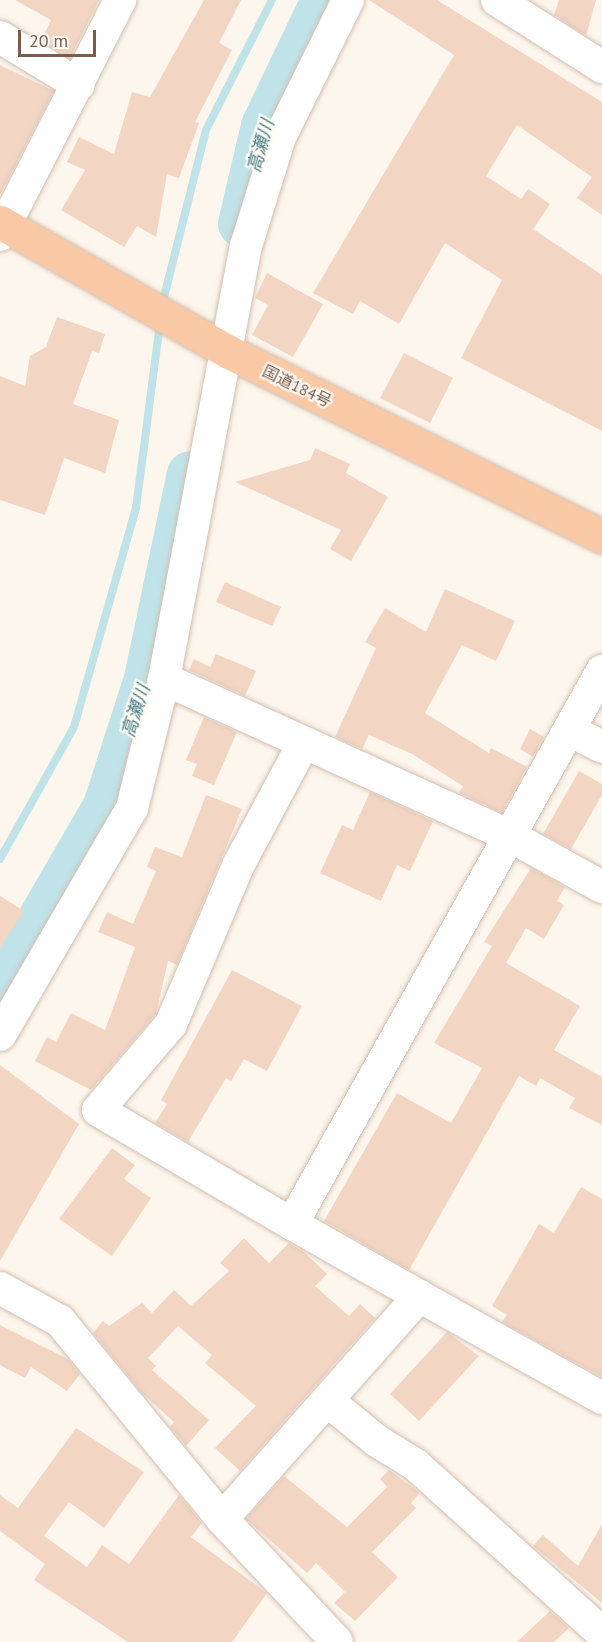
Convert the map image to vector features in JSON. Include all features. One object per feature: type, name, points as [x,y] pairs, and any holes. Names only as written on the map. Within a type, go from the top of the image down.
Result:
[{"type":"highway","name":"国道184号","points":[[2,227],[229,352],[602,536]]},
{"type":"street","points":[[2,227],[79,85],[120,0]]},
{"type":"street","points":[[0,1035],[132,808],[164,679],[229,352],[246,246],[280,137],[348,0]]},
{"type":"street","points":[[498,0],[602,67]]},
{"type":"street","points":[[0,37],[79,85]]},
{"type":"street","points":[[292,1224],[512,837],[602,671]]},
{"type":"street","points":[[164,679],[512,837],[602,887]]},
{"type":"street","points":[[569,730],[602,747]]},
{"type":"street","points":[[303,744],[239,864],[171,1024],[98,1110],[292,1224],[602,1398]]},
{"type":"street","points":[[0,1288],[60,1321],[222,1518],[338,1642]]},
{"type":"street","points":[[222,1518],[419,1296]]},
{"type":"street","points":[[328,1401],[377,1442],[416,1466],[602,1633]]},
{"type":"building","points":[[15,0],[99,0],[70,58],[41,41],[51,20]]},
{"type":"building","points":[[204,0],[241,0],[219,43],[232,50],[195,122],[199,123],[179,178],[167,174],[156,237],[137,226],[124,247],[61,210],[85,170],[67,162],[79,137],[114,154],[132,92],[150,97]]},
{"type":"building","points":[[369,0],[437,0],[602,102],[602,215],[577,198],[592,177],[517,125],[486,176],[521,199],[528,189],[550,204],[533,229],[602,275],[602,431],[461,358],[502,280],[445,243],[399,324],[360,301],[353,314],[313,293],[454,55]]},
{"type":"building","points":[[559,0],[596,0],[586,36],[554,15]]},
{"type":"building","points":[[0,65],[54,91],[0,195]]},
{"type":"building","points":[[267,273],[323,304],[293,357],[252,335],[268,305],[255,298]]},
{"type":"building","points":[[57,317],[105,334],[99,353],[92,351],[73,404],[119,420],[105,473],[64,458],[45,515],[0,500],[0,376],[25,386],[30,356],[46,347]]},
{"type":"building","points":[[404,353],[453,378],[430,423],[380,398]]},
{"type":"building","points":[[315,448],[350,464],[346,473],[388,497],[351,561],[330,549],[341,530],[235,482],[310,460]]},
{"type":"building","points":[[225,582],[281,607],[272,626],[216,602]]},
{"type":"building","points":[[445,589],[515,621],[496,661],[462,645],[425,713],[489,753],[491,748],[527,767],[502,813],[459,793],[463,786],[412,754],[369,735],[362,749],[335,737],[376,648],[365,642],[385,608],[426,632]]},
{"type":"building","points":[[216,654],[256,671],[245,696],[189,670],[194,659],[210,667]]},
{"type":"building","points":[[204,717],[237,732],[214,785],[192,776],[197,764],[186,760]]},
{"type":"building","points":[[530,729],[544,737],[533,757],[520,749]]},
{"type":"building","points":[[579,771],[602,784],[602,795],[571,849],[543,834]]},
{"type":"building","points":[[370,792],[433,821],[410,871],[397,865],[381,901],[320,873],[342,825],[353,830]]},
{"type":"building","points":[[206,795],[242,809],[177,965],[168,961],[156,1014],[91,1090],[35,1061],[47,1037],[56,1042],[71,1013],[105,1030],[135,947],[98,932],[107,912],[133,924],[156,871],[147,867],[155,847],[182,857]]},
{"type":"building","points":[[531,868],[565,887],[557,901],[564,905],[544,939],[526,928],[506,963],[580,1006],[554,1050],[602,1077],[602,1125],[569,1108],[575,1098],[540,1078],[536,1086],[519,1076],[409,1270],[324,1221],[397,1093],[451,1123],[482,1068],[434,1043],[492,946],[484,942]]},
{"type":"building","points":[[0,896],[24,911],[0,948]]},
{"type":"building","points":[[232,970],[302,1006],[267,1071],[244,1059],[231,1081],[226,1078],[188,1142],[155,1123],[167,1104],[161,1100]]},
{"type":"building","points":[[0,1065],[79,1124],[0,1261]]},
{"type":"building","points":[[112,1148],[135,1165],[124,1179],[151,1198],[112,1256],[59,1219]]},
{"type":"building","points":[[581,1187],[602,1199],[602,1377],[502,1322],[507,1315],[492,1306],[539,1224],[554,1233]]},
{"type":"building","points":[[244,1238],[269,1263],[289,1243],[304,1252],[327,1274],[315,1286],[349,1316],[360,1304],[375,1318],[240,1471],[215,1448],[256,1406],[205,1363],[212,1355],[178,1326],[148,1358],[156,1366],[152,1370],[209,1420],[186,1446],[170,1427],[174,1422],[142,1393],[93,1333],[103,1321],[109,1326],[142,1303],[152,1313],[174,1290],[191,1306],[229,1271],[220,1263]]},
{"type":"building","points":[[0,1325],[68,1359],[80,1374],[67,1391],[31,1367],[25,1378],[0,1365]]},
{"type":"building","points":[[447,1332],[479,1356],[419,1421],[390,1394]]},
{"type":"building","points":[[76,1428],[144,1472],[104,1528],[69,1502],[44,1536],[87,1567],[102,1545],[129,1564],[179,1495],[202,1523],[191,1537],[267,1593],[232,1642],[128,1642],[34,1580],[45,1564],[0,1531],[0,1495],[18,1508]]},
{"type":"building","points":[[389,1470],[420,1493],[411,1503],[416,1508],[372,1552],[398,1577],[355,1621],[334,1603],[345,1592],[316,1563],[307,1573],[246,1519],[284,1476],[347,1527],[387,1487],[380,1479]]},
{"type":"building","points":[[602,1524],[602,1603],[533,1546],[543,1535],[578,1566]]},
{"type":"building","points":[[550,1611],[569,1628],[554,1642],[517,1642]]},
{"type":"waterway","points":[[162,305],[206,130],[272,0]]},
{"type":"waterway","name":"高瀬川","points":[[241,224],[264,126],[324,0]]},
{"type":"waterway","points":[[0,859],[74,727],[136,508],[160,323]]},
{"type":"waterway","name":"高瀬川","points":[[0,989],[106,806],[147,679],[190,474]]}]
